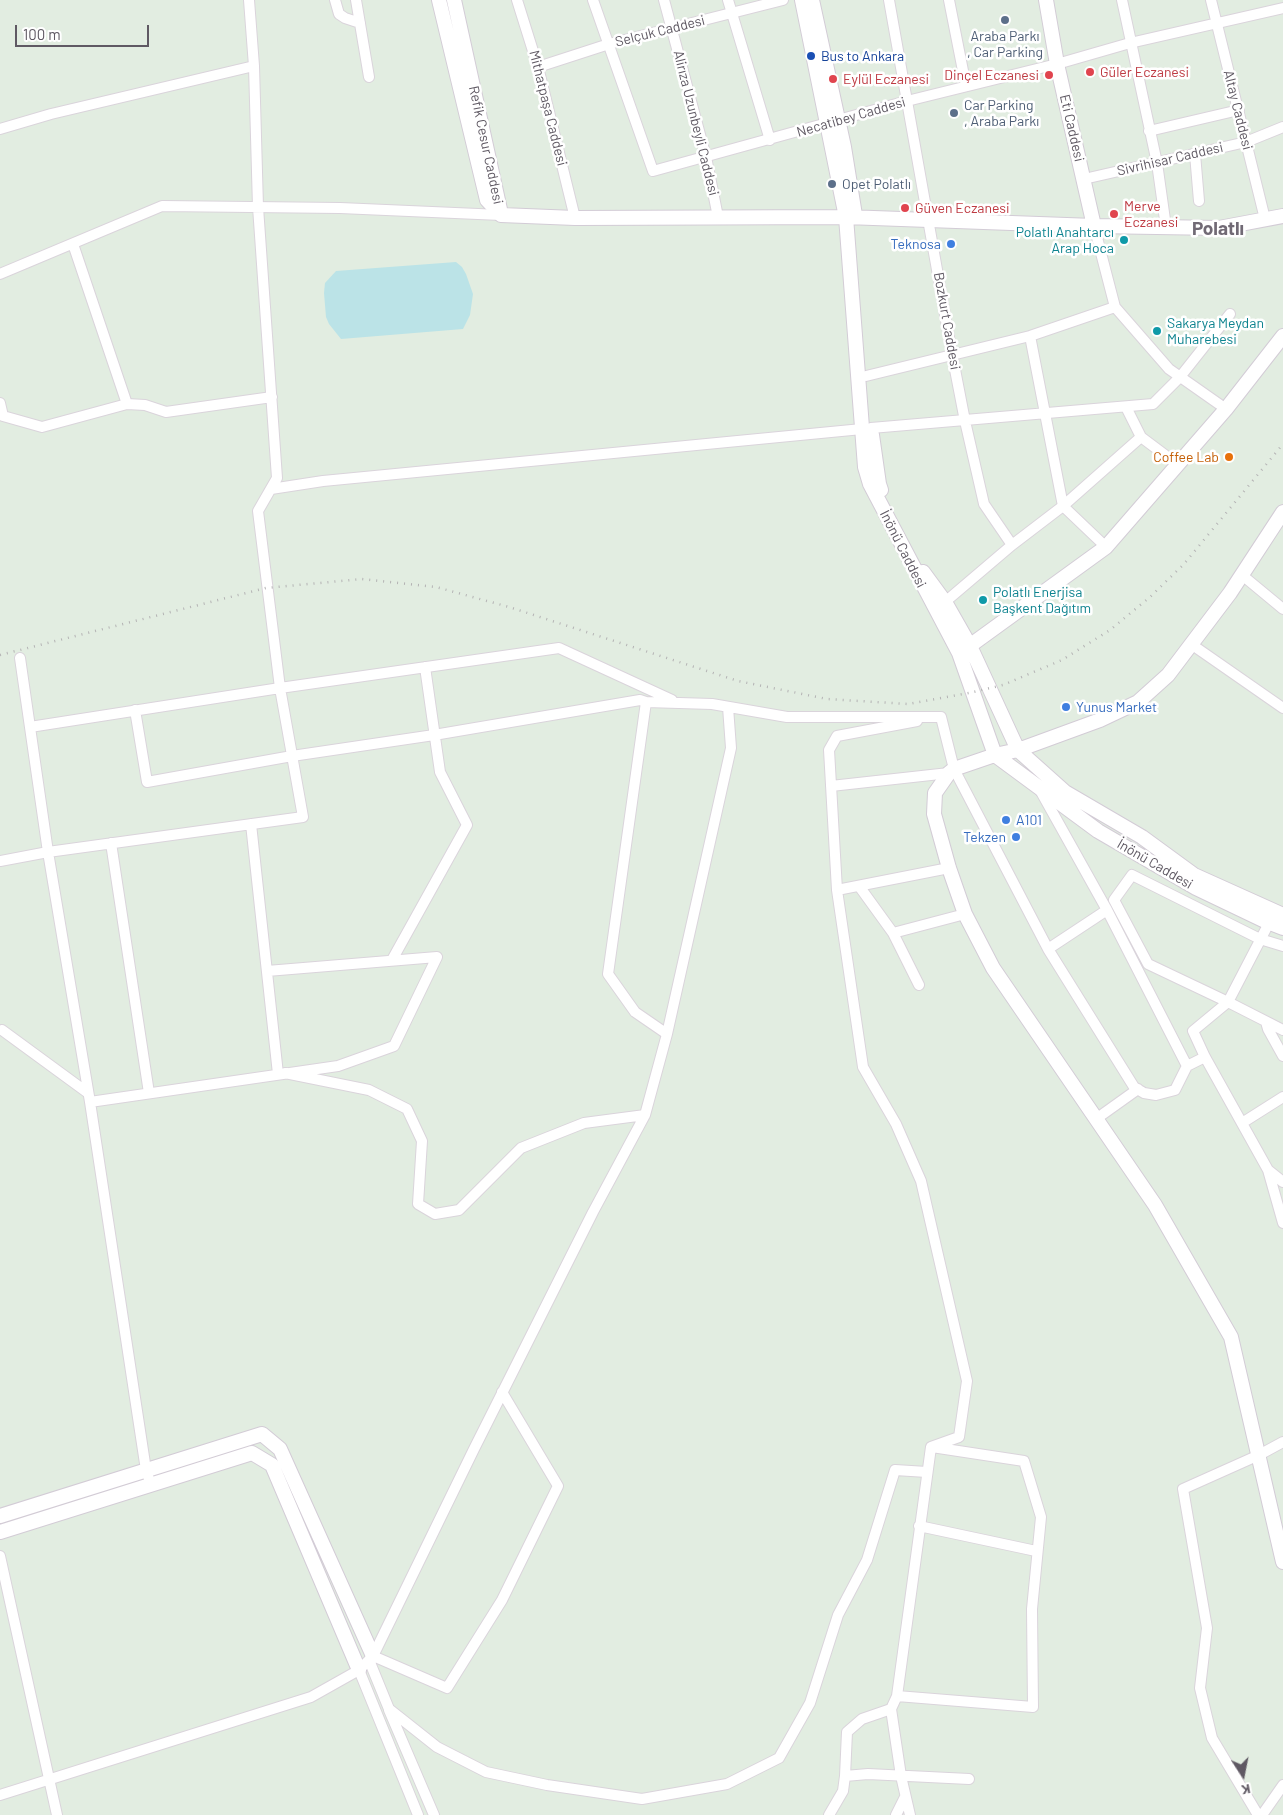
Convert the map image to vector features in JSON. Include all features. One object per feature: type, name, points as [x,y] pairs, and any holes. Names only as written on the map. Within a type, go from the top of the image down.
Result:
[{"type":"street","points":[[0,861],[48,852],[303,817],[280,688],[258,511],[277,478],[258,207],[254,66],[249,0]]},
{"type":"street","points":[[335,0],[339,14],[360,23]]},
{"type":"street","points":[[356,0],[369,77]]},
{"type":"street","name":"Refik Cesur Caddesi","points":[[439,0],[487,200],[501,215]]},
{"type":"street","name":"Refik Cesur Caddesi","points":[[454,0],[501,215]]},
{"type":"street","name":"Mithatpaşa Caddesi","points":[[517,0],[538,67],[575,218]]},
{"type":"street","points":[[593,0],[609,44]]},
{"type":"street","name":"Alirıza Uzunbeyli Caddesi","points":[[664,0],[706,157],[718,217]]},
{"type":"street","points":[[728,0],[770,140]]},
{"type":"street","name":"Selçuk Caddesi","points":[[538,67],[609,44],[783,0]]},
{"type":"street","name":"İnönü Caddesi","points":[[802,0],[833,122]]},
{"type":"street","name":"İnönü Caddesi","points":[[812,0],[851,218],[866,376],[867,429],[865,467],[870,484],[964,649],[1018,750],[1065,792],[1142,837],[1194,875],[1283,915]]},
{"type":"street","name":"Bozkurt Caddesi","points":[[889,0],[965,420],[984,504],[1012,544]]},
{"type":"street","points":[[949,0],[966,86]]},
{"type":"street","name":"Eti Caddesi","points":[[1046,0],[1057,64],[1094,226]]},
{"type":"street","points":[[1122,0],[1157,163],[1166,227]]},
{"type":"street","name":"Altay Caddesi","points":[[1211,0],[1265,219]]},
{"type":"street","name":"Necatibey Caddesi","points":[[609,44],[653,171],[907,101],[1057,64],[1130,43],[1283,8]]},
{"type":"street","points":[[0,129],[51,114],[254,66]]},
{"type":"street","points":[[1150,131],[1239,110]]},
{"type":"street","name":"Sivrihisar Caddesi","points":[[1084,179],[1246,142],[1283,127]]},
{"type":"street","points":[[1195,154],[1199,201]]},
{"type":"street","points":[[0,274],[162,206],[340,208],[575,218],[851,218],[1219,228],[1283,216]]},
{"type":"street","name":"İnönü Caddesi","points":[[851,218],[867,429],[878,484],[916,563],[944,602],[964,649],[995,755],[1098,831],[1196,888],[1283,928]]},
{"type":"street","points":[[1094,226],[1115,307],[1169,370],[1226,409]]},
{"type":"street","points":[[73,244],[127,404]]},
{"type":"street","points":[[866,376],[1030,336],[1115,307]]},
{"type":"street","points":[[271,489],[323,481],[867,429],[1153,404],[1180,378],[1230,314]]},
{"type":"street","points":[[1030,336],[1063,506],[1106,547]]},
{"type":"street","points":[[964,649],[1106,547],[1226,409],[1283,336]]},
{"type":"street","points":[[0,402],[3,416],[42,426],[127,404],[145,405],[166,412],[272,397]]},
{"type":"street","points":[[1126,407],[1141,436],[1177,464]]},
{"type":"street","points":[[944,602],[1012,544],[1063,506],[1141,436]]},
{"type":"street","points":[[831,786],[952,771],[995,755],[1018,750],[1100,720],[1138,702],[1168,675],[1242,575],[1283,512]]},
{"type":"street","points":[[1242,575],[1283,609]]},
{"type":"street","points":[[1191,644],[1283,708]]},
{"type":"street","points":[[30,727],[280,688],[560,648],[675,702]]},
{"type":"street","points":[[20,658],[48,852],[89,1097],[146,1470],[151,1485]]},
{"type":"street","points":[[392,960],[467,825],[440,772],[425,667]]},
{"type":"street","points":[[135,710],[147,782],[292,756],[434,735],[640,700],[646,702],[712,704],[787,717],[941,717]]},
{"type":"street","points":[[646,702],[608,974],[635,1012],[667,1034]]},
{"type":"street","points":[[0,1794],[311,1697],[359,1670],[371,1658],[593,1212],[646,1116],[667,1034],[731,748],[728,707]]},
{"type":"street","points":[[941,717],[952,771],[1048,949],[1134,1087],[1144,1093],[1156,1095],[1175,1090],[1187,1066],[1205,1057]]},
{"type":"street","points":[[931,1447],[959,1436],[967,1381],[921,1181],[896,1124],[863,1066],[837,890],[829,750],[837,736],[941,717]]},
{"type":"street","points":[[952,771],[935,793],[934,814],[949,868],[965,914],[993,968],[1155,1205],[1231,1337],[1283,1562]]},
{"type":"street","points":[[1038,786],[1106,910],[1187,1066]]},
{"type":"street","points":[[251,824],[267,971],[281,1073]]},
{"type":"street","points":[[111,843],[149,1093]]},
{"type":"street","points":[[837,890],[949,868]]},
{"type":"street","points":[[1283,946],[1260,938],[1132,875],[1114,900],[1148,964],[1283,1030]]},
{"type":"street","points":[[859,886],[893,933],[918,985]]},
{"type":"street","points":[[1048,949],[1106,910]]},
{"type":"street","points":[[893,933],[965,914]]},
{"type":"street","points":[[1269,923],[1228,1002],[1193,1031],[1205,1057],[1268,1170],[1283,1223]]},
{"type":"street","points":[[2,1030],[89,1097],[149,1093],[338,1066],[394,1046],[438,957],[267,971]]},
{"type":"street","points":[[1266,1022],[1283,1056]]},
{"type":"street","points":[[281,1073],[369,1090],[408,1109],[422,1141],[418,1204],[435,1214],[459,1210],[522,1148],[584,1123],[646,1116]]},
{"type":"street","points":[[1096,1119],[1138,1090]]},
{"type":"street","points":[[1242,1123],[1283,1097]]},
{"type":"street","points":[[1268,1170],[1283,1182]]},
{"type":"street","points":[[371,1658],[447,1688],[502,1600],[558,1486],[502,1392]]},
{"type":"street","points":[[0,1516],[262,1434],[280,1448],[371,1658],[389,1709],[434,1815]]},
{"type":"street","points":[[1283,1442],[1259,1455],[1183,1489],[1207,1628],[1200,1688],[1212,1738],[1260,1815],[1283,1785]]},
{"type":"street","points":[[910,1815],[901,1776],[891,1708],[896,1696],[931,1447]]},
{"type":"street","points":[[896,1696],[1033,1706],[1032,1609],[1036,1551],[1041,1517],[1024,1461],[931,1447]]},
{"type":"street","points":[[0,1532],[252,1454],[272,1465],[418,1815]]},
{"type":"street","points":[[389,1709],[437,1747],[486,1772],[547,1785],[642,1798],[727,1784],[780,1758],[810,1703],[838,1615],[867,1560],[895,1470],[927,1472]]},
{"type":"street","points":[[920,1526],[1036,1551]]},
{"type":"street","points":[[0,1556],[57,1815]]},
{"type":"street","points":[[829,1815],[843,1791],[848,1732],[862,1719],[891,1708]]},
{"type":"street","points":[[845,1776],[868,1774],[968,1779]]},
{"type":"street","points":[[896,1815],[905,1797]]},
{"type":"shaded area","points":[[456,262],[466,274],[473,294],[470,315],[463,329],[341,339],[329,324],[326,317],[325,283],[336,271]]},
{"type":"railway","points":[[0,655],[266,588],[362,579],[436,587],[509,607],[738,681],[827,699],[908,704],[1003,685],[1062,660],[1110,630],[1150,597],[1184,564],[1283,444]]},
{"type":"place","name":"Araba Parkı , Car Parking","points":[[1005,20]]},
{"type":"place","name":"Bus to Ankara","points":[[811,56]]},
{"type":"place","name":"Güler Eczanesi","points":[[1090,72]]},
{"type":"place","name":"Dinçel Eczanesi","points":[[1049,75]]},
{"type":"place","name":"Eylül Eczanesi","points":[[833,79]]},
{"type":"place","name":"Car Parking , Araba Parkı","points":[[954,113]]},
{"type":"place","name":"Opet Polatlı","points":[[832,184]]},
{"type":"place","name":"Güven Eczanesi","points":[[905,208]]},
{"type":"place","name":"Merve Eczanesi","points":[[1114,214]]},
{"type":"place","name":"Polatlı Anahtarcı Arap Hoca","points":[[1124,240]]},
{"type":"place","name":"Teknosa","points":[[951,244]]},
{"type":"place","name":"Sakarya Meydan Muharebesi","points":[[1157,331]]},
{"type":"place","name":"Coffee Lab","points":[[1229,457]]},
{"type":"place","name":"Polatlı Enerjisa Başkent Dağıtım","points":[[983,600]]},
{"type":"place","name":"Yunus Market","points":[[1066,707]]},
{"type":"place","name":"A101","points":[[1006,820]]},
{"type":"place","name":"Tekzen","points":[[1016,837]]},
{"type":"district","name":"Polatlı","points":[[1218,229]]}]
